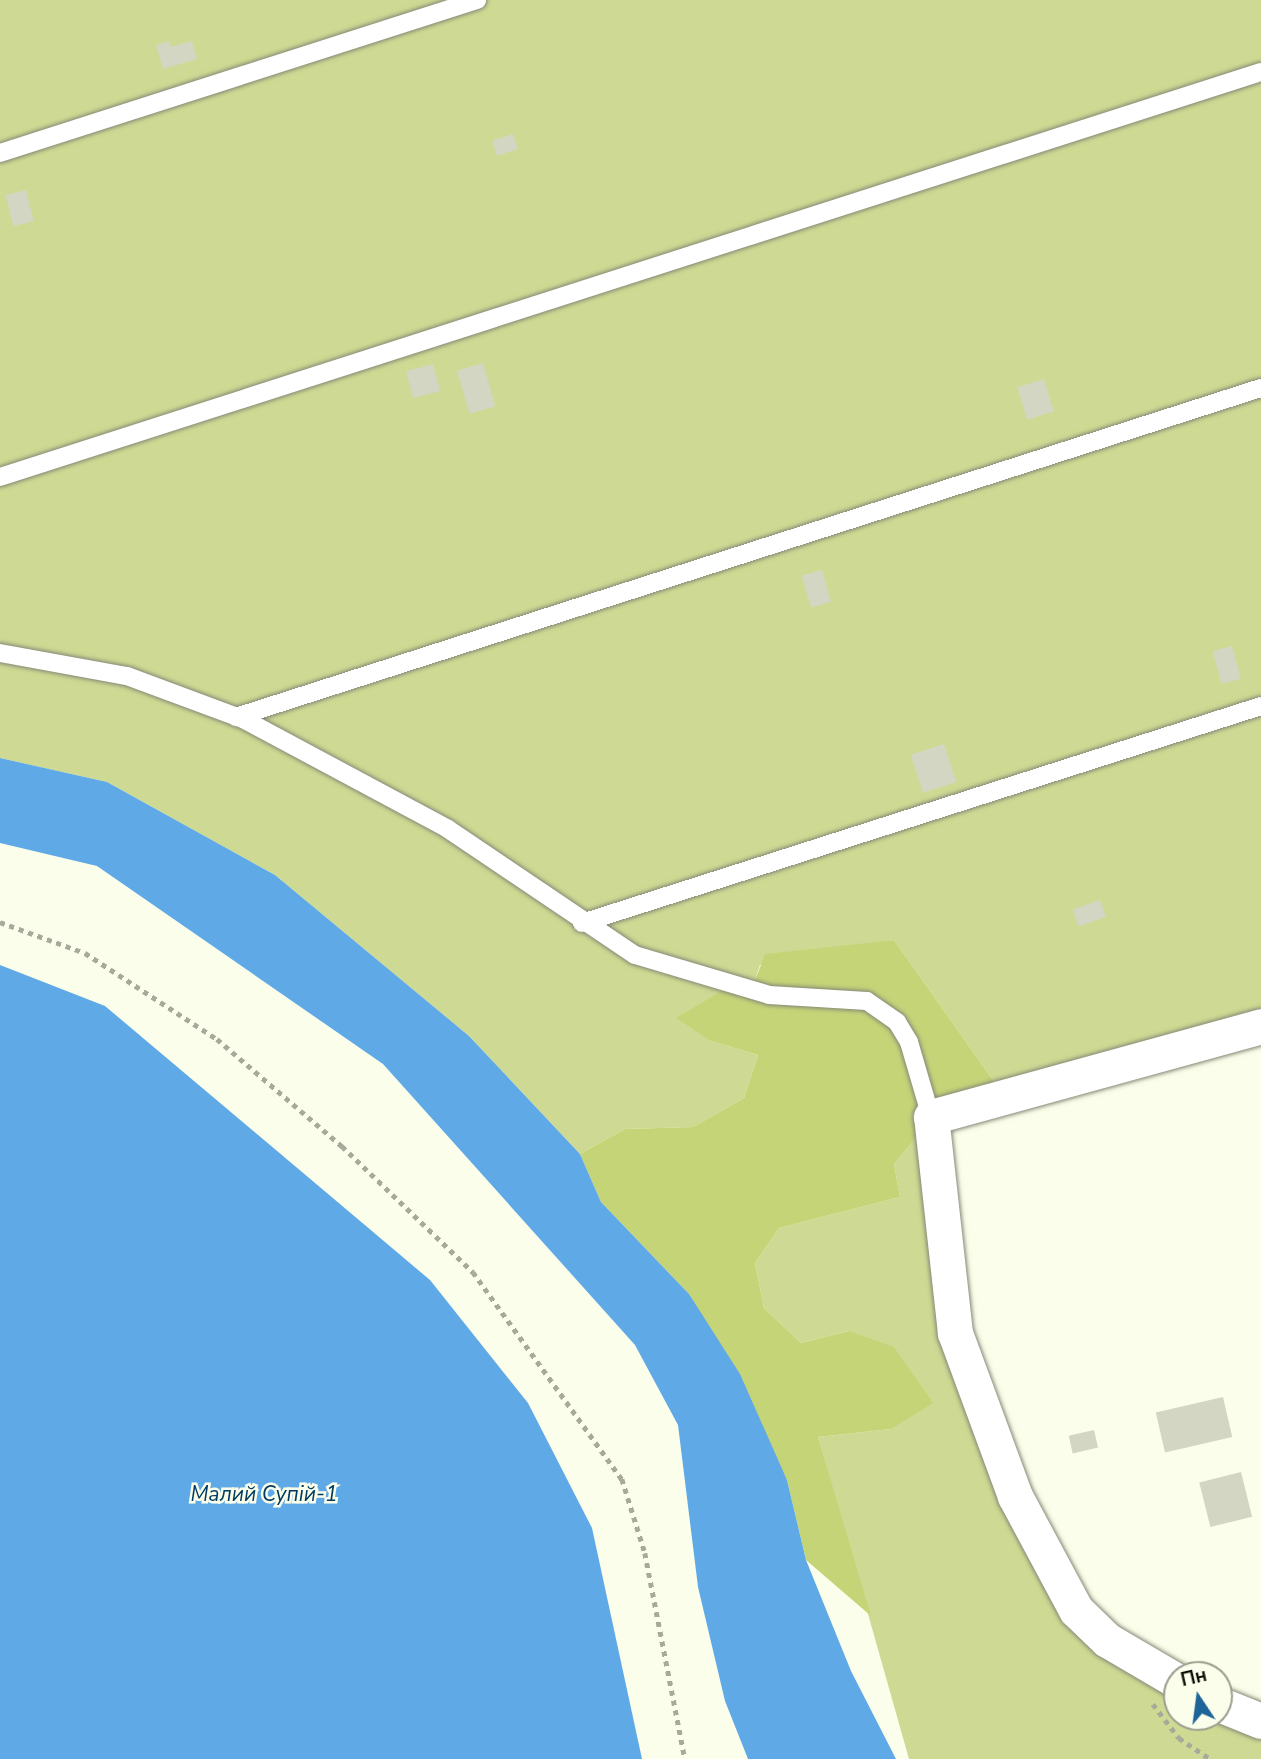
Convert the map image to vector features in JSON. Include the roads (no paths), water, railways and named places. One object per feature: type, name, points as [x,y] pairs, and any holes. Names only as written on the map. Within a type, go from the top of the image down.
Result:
[{"type":"street","points":[[1163,1673],[1119,1648],[1086,1620],[1056,1580],[1024,1515],[955,1333],[930,1117],[1261,1026]]},
{"type":"street","points":[[1233,1710],[1261,1721]]},
{"type":"lane","points":[[0,153],[477,0]]},
{"type":"lane","points":[[0,477],[1261,72]]},
{"type":"lane","points":[[236,717],[1261,388]]},
{"type":"lane","points":[[0,653],[127,676],[236,717],[448,829],[582,923],[635,955],[722,983],[790,999],[857,1000],[876,1006],[909,1042],[930,1117]]},
{"type":"lane","points":[[582,923],[1261,706]]},
{"type":"water","points":[[0,758],[107,782],[275,875],[469,1036],[580,1154],[601,1202],[689,1294],[740,1374],[787,1480],[806,1560],[851,1671],[896,1759],[748,1759],[725,1701],[698,1587],[678,1425],[635,1345],[383,1064],[97,866],[0,843]]},
{"type":"water","name":"Малий Супій-1","points":[[0,965],[105,1006],[430,1280],[528,1403],[592,1528],[642,1759],[0,1759]]}]
